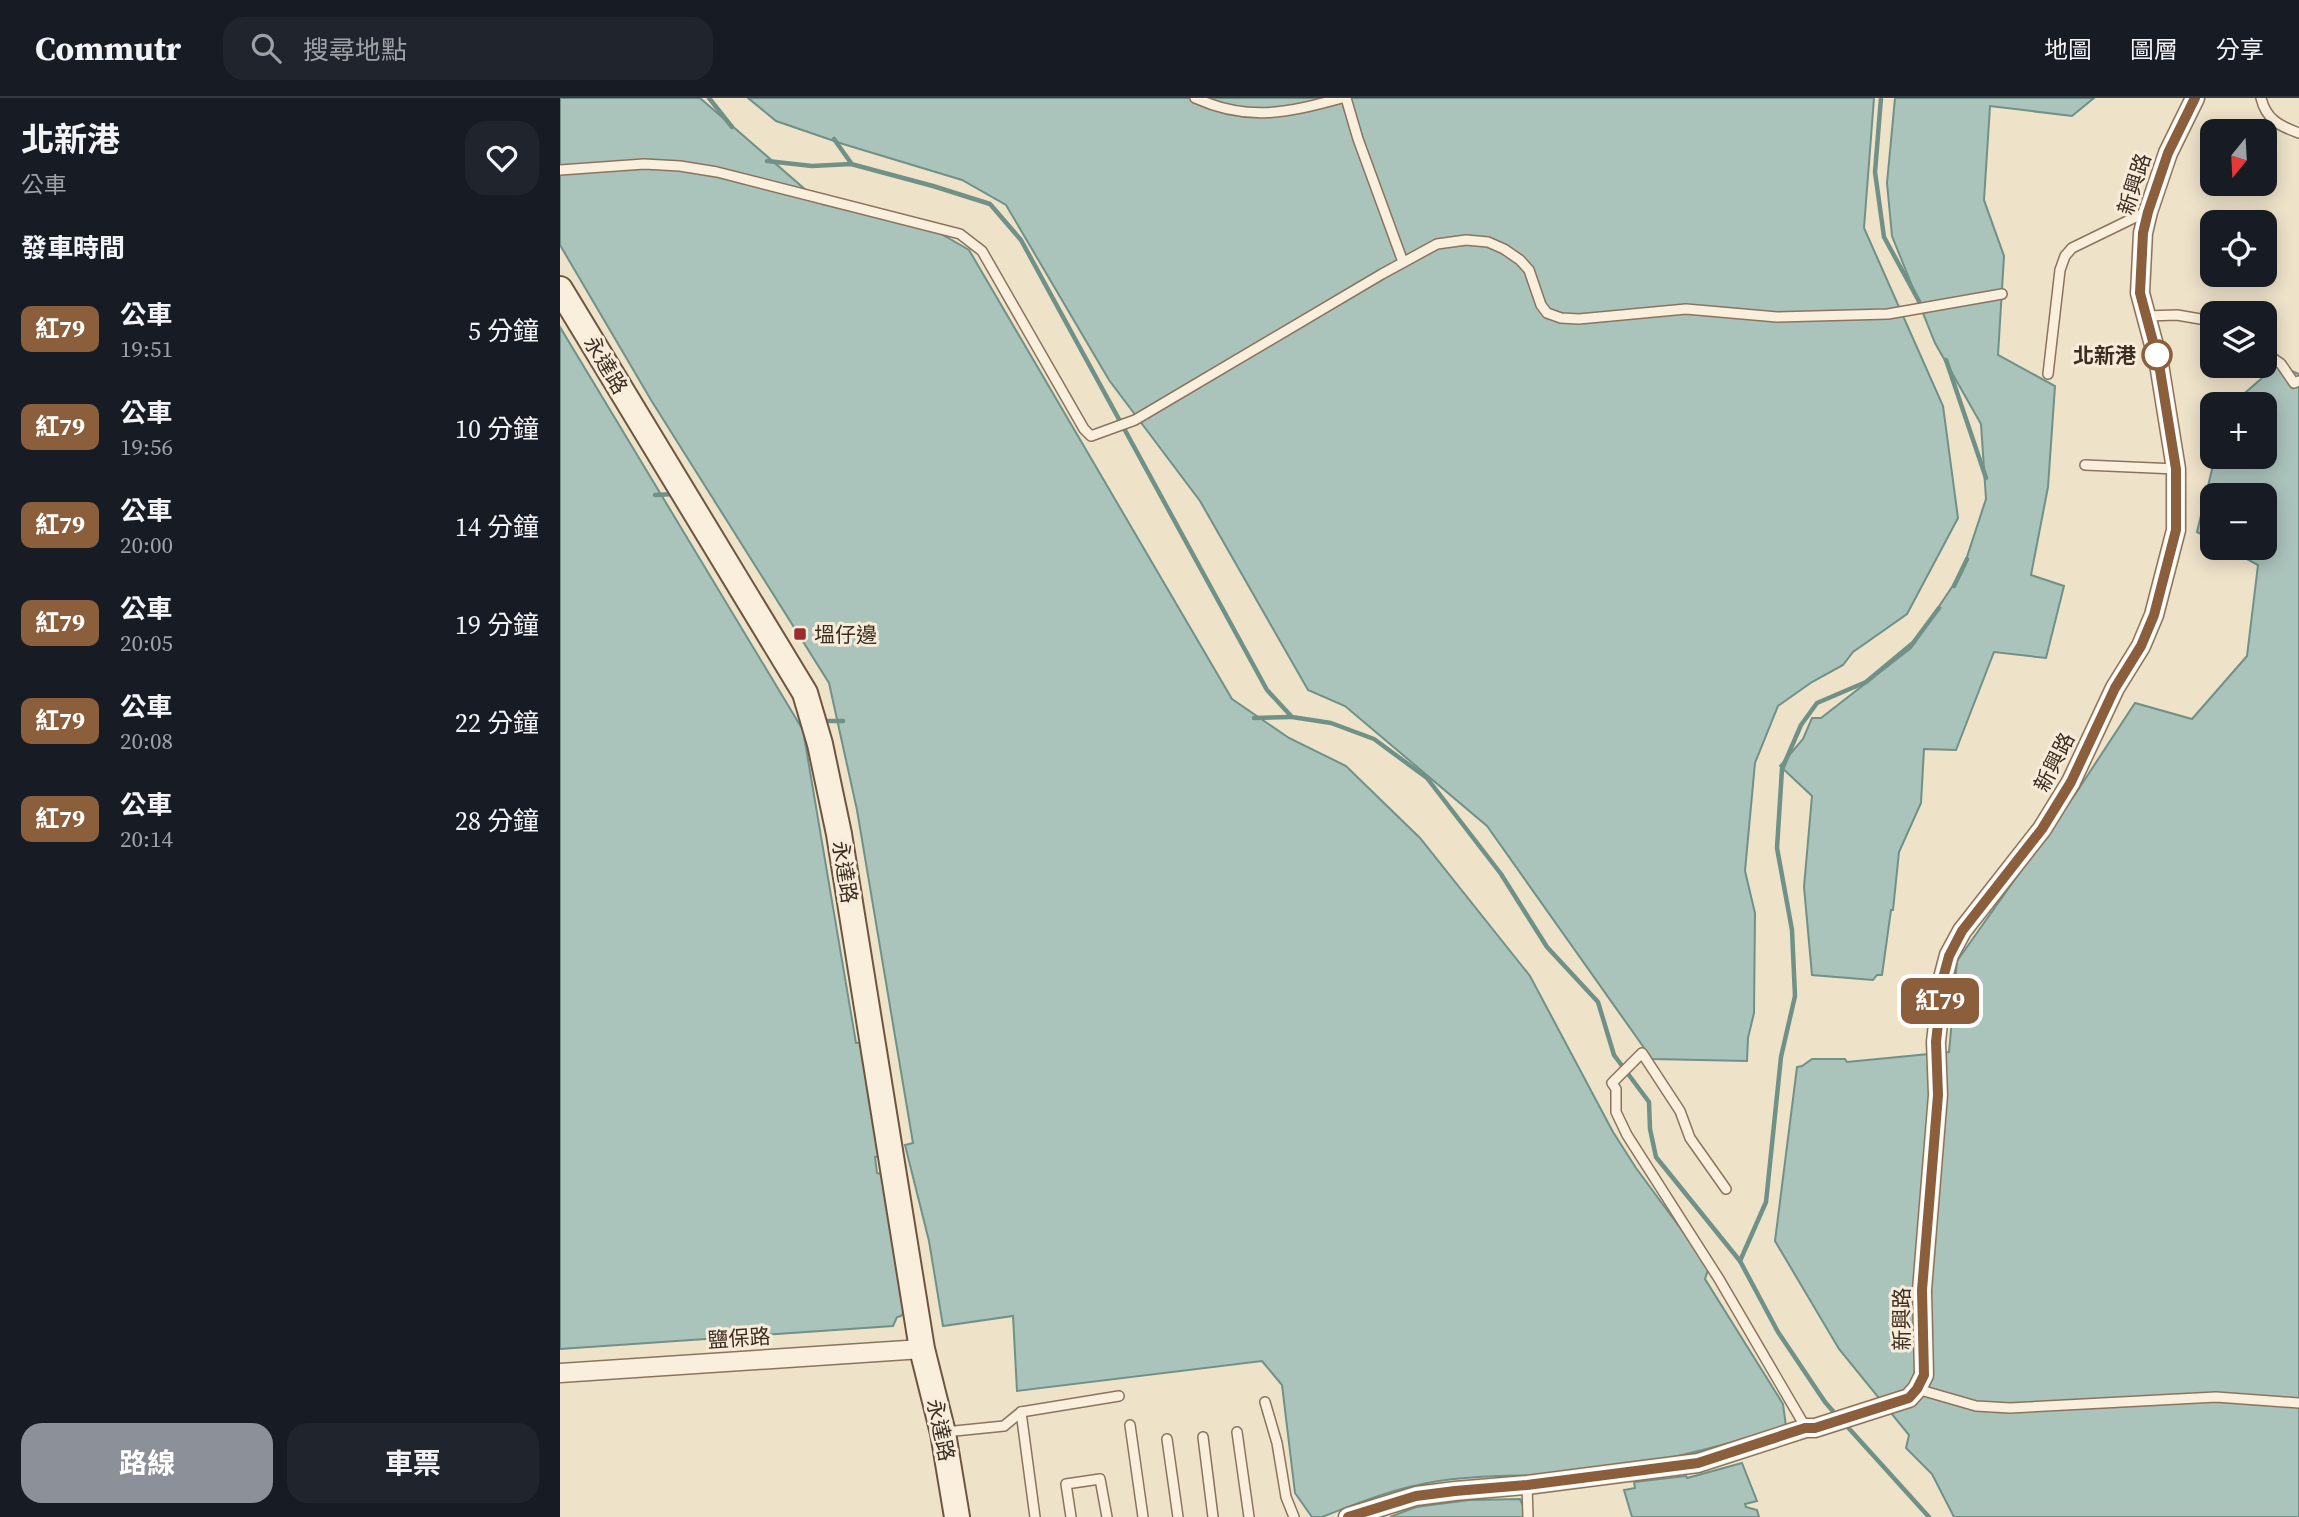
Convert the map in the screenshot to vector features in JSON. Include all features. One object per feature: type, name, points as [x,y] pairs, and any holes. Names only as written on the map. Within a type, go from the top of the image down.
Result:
[{"type":"street","name":"新興路","points":[[1917,1389],[1924,1375],[1922,1290],[1938,1095],[1936,1042],[1943,978],[1949,956],[1962,931],[2042,829],[2071,782],[2115,688],[2141,646],[2154,615],[2176,530],[2176,469],[2159,364],[2140,293],[2143,233],[2148,212],[2168,153],[2196,98]]},
{"type":"street","name":"永達路","points":[[560,289],[805,694],[820,744],[839,834],[922,1349],[943,1433],[957,1517]]},
{"type":"street","name":"鹽保路","points":[[560,1373],[922,1349]]},
{"type":"street","points":[[1348,1517],[1416,1496],[1698,1463],[1909,1398],[1917,1389]]},
{"type":"lane","points":[[1195,98],[1218,108],[1245,114],[1296,111],[1344,98],[1403,262]]},
{"type":"lane","points":[[2260,98],[2264,112],[2271,119],[2278,125],[2299,133]]},
{"type":"lane","points":[[560,170],[644,164],[717,172],[960,234],[982,251],[1084,429],[1091,436],[1135,420],[1437,244],[1466,240],[1488,242],[1504,249],[1529,270],[1547,313],[1561,318],[1579,319],[1686,309],[1777,317],[1888,314],[2002,295]]},
{"type":"lane","points":[[2048,374],[2060,270],[2065,256],[2072,248],[2148,212]]},
{"type":"lane","points":[[2146,316],[2176,315],[2200,319]]},
{"type":"lane","points":[[2277,361],[2294,383],[2299,382]]},
{"type":"lane","points":[[2085,465],[2176,469]]},
{"type":"lane","points":[[1726,1189],[1690,1138],[1680,1111],[1642,1054],[1612,1083],[1616,1089],[1616,1112],[1627,1135],[1810,1428]]},
{"type":"lane","points":[[1917,1389],[1976,1406],[2010,1408],[2216,1397],[2299,1403]]},
{"type":"lane","points":[[943,1433],[1004,1426],[1021,1412],[1119,1396]]},
{"type":"lane","points":[[1265,1402],[1277,1443],[1286,1497],[1294,1517]]},
{"type":"lane","points":[[1021,1412],[1035,1517]]},
{"type":"lane","points":[[1130,1425],[1143,1517]]},
{"type":"lane","points":[[1237,1432],[1249,1517]]},
{"type":"lane","points":[[1203,1437],[1213,1517]]},
{"type":"lane","points":[[1167,1439],[1178,1517]]},
{"type":"lane","points":[[1072,1517],[1066,1484],[1100,1479],[1107,1517]]},
{"type":"lane","points":[[1527,1485],[1528,1517]]},
{"type":"water","points":[[560,98],[700,98],[822,204],[936,231],[969,250],[1232,699],[1289,738],[1346,766],[1420,838],[1530,976],[1613,1132],[1636,1168],[1709,1267],[1705,1279],[1783,1404],[1786,1426],[1691,1453],[1618,1468],[1575,1473],[1478,1477],[1424,1484],[1379,1496],[1322,1517],[1312,1517],[1295,1493],[1282,1385],[1262,1361],[1017,1391],[1013,1316],[943,1326],[929,1241],[905,1145],[913,1143],[857,810],[829,683],[651,400],[560,245]]},
{"type":"water","points":[[748,98],[1874,98],[1864,228],[1943,406],[1958,518],[1907,614],[1853,652],[1843,665],[1812,682],[1778,706],[1755,763],[1745,871],[1755,913],[1754,1013],[1748,1038],[1747,1061],[1652,1059],[1487,826],[1345,706],[1308,690],[1200,501],[1109,380],[1006,205],[962,180],[776,121]]},
{"type":"water","points":[[1895,98],[2094,98],[2072,116],[1990,106],[1984,200],[2004,256],[1998,355],[2055,386],[2048,487],[2031,575],[2064,586],[2046,658],[1994,652],[1956,750],[1924,749],[1921,803],[1899,852],[1882,975],[1877,975],[1873,980],[1812,975],[1804,887],[1812,796],[1780,766],[1803,739],[1812,718],[1821,718],[1911,648],[1962,572],[1986,499],[1981,424],[1935,343],[1892,236],[1887,183]]},
{"type":"water","points":[[560,327],[803,730],[856,1043],[867,1042],[885,1156],[875,1157],[877,1173],[888,1176],[909,1307],[897,1317],[893,1326],[560,1349]]},
{"type":"water","points":[[2277,365],[2299,374],[2299,1517],[1954,1517],[1932,1474],[1906,1448],[1909,1435],[1839,1349],[1775,1241],[1797,1067],[1812,1059],[1845,1059],[1847,1062],[1949,1052],[1952,1019],[1947,1018],[1957,961],[2076,793],[2135,703],[2192,719],[2247,656],[2258,565],[2249,560],[2277,560],[2277,483],[2209,483],[2212,469],[2277,469],[2277,392],[2246,392],[2262,378],[2277,378]]},
{"type":"water","points":[[1742,1463],[1757,1501],[1745,1504],[1746,1507],[1757,1510],[1759,1517],[1632,1517],[1624,1490],[1635,1488],[1634,1482],[1687,1478]]},
{"type":"water","points":[[1520,1499],[1528,1517],[1390,1517],[1416,1507],[1469,1500]]},
{"type":"waterway","points":[[709,98],[732,127]]},
{"type":"waterway","points":[[1881,98],[1875,172],[1884,237],[1921,305]]},
{"type":"waterway","points":[[834,139],[851,163]]},
{"type":"waterway","points":[[767,161],[812,166],[851,164],[933,186],[990,204],[1021,240],[1267,690],[1292,717],[1331,723],[1374,739],[1427,778],[1501,874],[1547,947],[1598,1002],[1614,1055],[1649,1102],[1650,1129],[1656,1157],[1740,1261],[1778,1332],[1838,1417]]},
{"type":"waterway","points":[[1946,360],[1986,478]]},
{"type":"waterway","points":[[655,495],[675,494]]},
{"type":"waterway","points":[[1954,586],[1967,559]]},
{"type":"waterway","points":[[1740,1261],[1766,1202],[1781,1057],[1795,996],[1792,930],[1777,848],[1782,769],[1801,725],[1817,703],[1866,682],[1913,643],[1939,608]]},
{"type":"waterway","points":[[1254,718],[1291,717]]},
{"type":"waterway","points":[[823,721],[843,721]]},
{"type":"waterway","points":[[1844,1423],[1929,1517]]},
{"type":"bus line","name":"紅79","points":[[1348,1517],[1416,1496],[1698,1463],[1909,1398],[1917,1389],[1924,1375],[1922,1290],[1938,1095],[1936,1042],[1943,978],[1949,956],[1962,931],[2042,829],[2071,782],[2115,688],[2141,646],[2154,615],[2176,530],[2176,469],[2159,364],[2140,293],[2143,233],[2148,212],[2168,153],[2195,98]]},
{"type":"place","name":"北新港","points":[[2157,355]]},
{"type":"place","name":"塭仔邊","points":[[800,634]]}]
